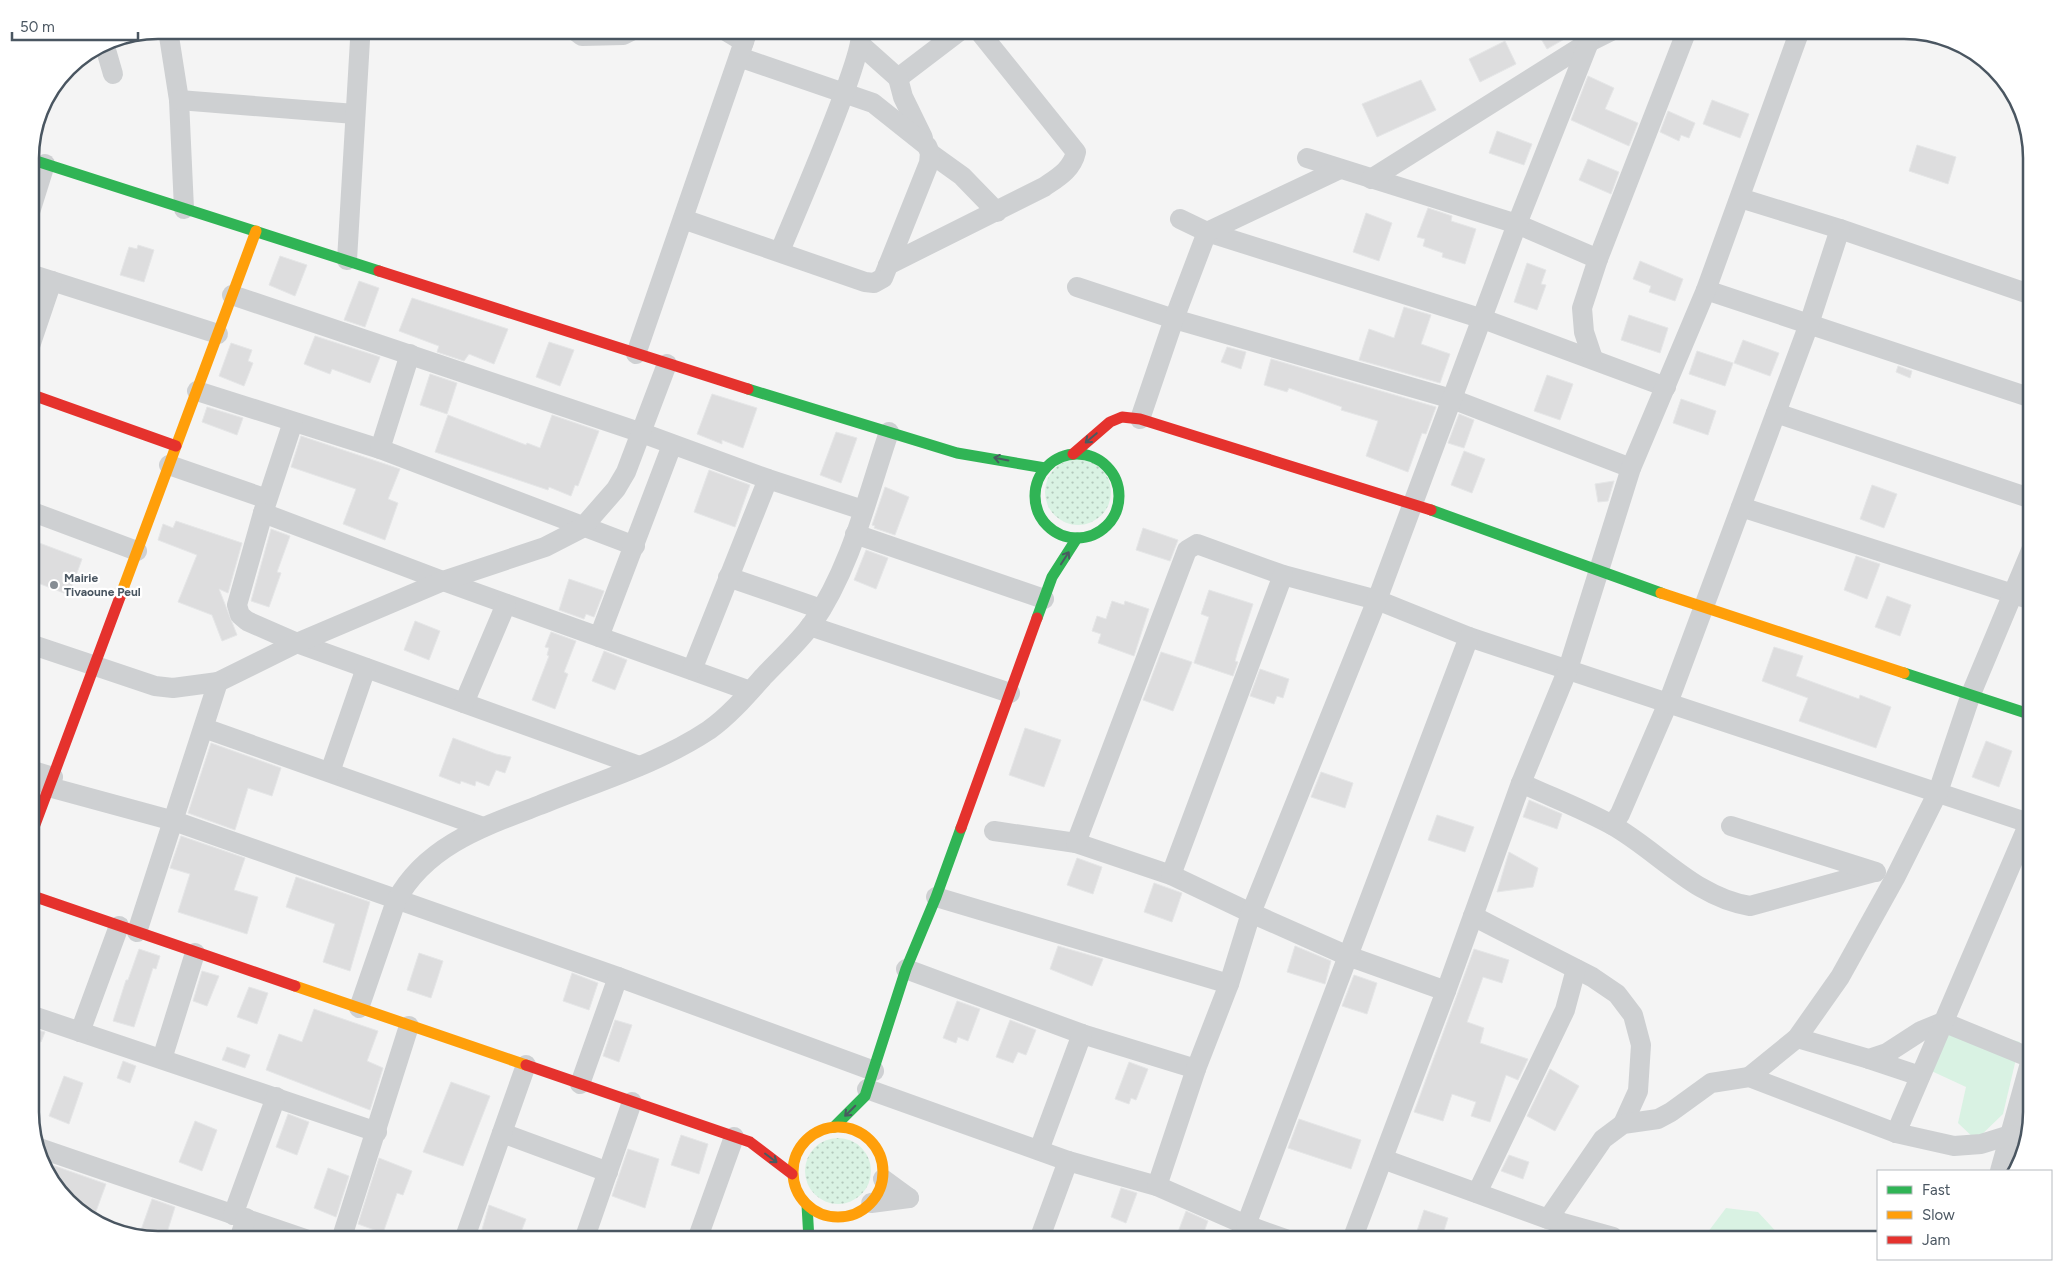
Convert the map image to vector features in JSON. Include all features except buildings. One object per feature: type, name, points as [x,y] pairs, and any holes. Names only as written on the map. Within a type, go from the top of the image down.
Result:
[{"type":"street","points":[[169,39],[179,100],[184,209]]},
{"type":"street","points":[[347,260],[360,39]]},
{"type":"street","points":[[780,251],[844,93],[861,39]]},
{"type":"street","points":[[683,219],[865,282],[874,283],[883,278],[929,150],[903,97],[898,78],[862,39]]},
{"type":"street","points":[[898,78],[949,39]]},
{"type":"street","points":[[888,266],[1044,187],[1066,172],[1074,161],[1076,152],[985,39]]},
{"type":"street","points":[[1371,179],[1595,39]]},
{"type":"street","points":[[1593,359],[1584,332],[1582,308],[1598,259],[1684,39]]},
{"type":"street","points":[[1355,1231],[1446,991],[1521,783],[1568,669],[1631,468],[1706,290],[1797,39]]},
{"type":"street","points":[[1157,1186],[1196,1069],[1229,984],[1251,914],[1377,600],[1483,318],[1516,224],[1589,42]]},
{"type":"street","points":[[636,354],[744,43],[844,93],[873,103],[962,176],[997,212]]},
{"type":"street","points":[[106,50],[113,74]]},
{"type":"street","points":[[179,100],[354,114]]},
{"type":"street","points":[[1307,158],[1516,224],[1598,259]]},
{"type":"street","points":[[39,162],[636,354],[957,453],[1045,468]]},
{"type":"street","points":[[1140,419],[1174,319],[1208,232],[1340,169]]},
{"type":"street","points":[[1740,198],[2023,288]]},
{"type":"street","points":[[1180,220],[1208,232],[1483,318],[1666,387]]},
{"type":"street","points":[[1612,825],[1620,814],[1668,703],[1809,324],[1840,230]]},
{"type":"street","points":[[39,814],[256,231]]},
{"type":"street","points":[[39,277],[218,334]]},
{"type":"street","points":[[39,319],[52,281]]},
{"type":"street","points":[[1077,287],[1174,319],[1452,400],[1631,468]]},
{"type":"street","points":[[1706,290],[2023,395]]},
{"type":"street","points":[[232,295],[642,433],[768,479],[863,510]]},
{"type":"street","points":[[380,449],[410,354]]},
{"type":"street","points":[[39,647],[155,686],[173,688],[218,682],[297,642],[442,581],[545,547],[582,528],[616,489],[626,472],[668,364]]},
{"type":"street","points":[[197,391],[380,449],[582,528],[635,546]]},
{"type":"street","points":[[39,399],[176,446]]},
{"type":"street","points":[[1776,413],[2023,496]]},
{"type":"street","points":[[1073,454],[1110,422],[1122,417],[1140,419],[1414,504],[1598,572],[2023,713]]},
{"type":"street","points":[[293,422],[265,506],[237,605],[240,615],[247,621],[297,642],[639,766]]},
{"type":"street","points":[[1105,465],[1110,422]]},
{"type":"street","points":[[359,1008],[396,900],[403,887],[424,862],[451,843],[483,827],[639,766],[684,745],[711,728],[750,691],[816,618],[841,574],[889,432]]},
{"type":"street","points":[[599,637],[672,445]]},
{"type":"street","points":[[957,453],[998,473]]},
{"type":"street","points":[[1073,454],[1096,458],[1105,465],[1118,484],[1117,510],[1108,525],[1089,537],[1064,536],[1052,530],[1038,514],[1035,496],[1037,481],[1045,468],[1058,458],[1073,454]]},
{"type":"street","points":[[169,465],[442,581],[750,691]]},
{"type":"street","points":[[692,670],[768,479]]},
{"type":"street","points":[[1022,486],[1035,496]]},
{"type":"street","points":[[1741,507],[2023,597]]},
{"type":"street","points":[[39,514],[136,551]]},
{"type":"street","points":[[1043,521],[1046,540]]},
{"type":"street","points":[[854,534],[1044,599]]},
{"type":"street","points":[[867,1138],[866,1116],[869,1085],[906,970],[936,897],[1052,577],[1077,538]]},
{"type":"street","points":[[1076,843],[1187,550],[1197,544],[1283,575],[1377,600],[1469,636],[2023,820]]},
{"type":"street","points":[[1049,558],[1052,577]]},
{"type":"street","points":[[1749,1077],[1797,1038],[1840,976],[1894,878],[1938,792],[1971,694],[2023,569]]},
{"type":"street","points":[[1171,875],[1283,575]]},
{"type":"street","points":[[728,577],[816,618],[1010,693]]},
{"type":"street","points":[[464,703],[506,604]]},
{"type":"street","points":[[1246,1225],[1469,636]]},
{"type":"street","points":[[330,772],[366,668]]},
{"type":"street","points":[[80,1032],[128,929],[174,822],[218,682]]},
{"type":"street","points":[[204,728],[483,827]]},
{"type":"street","points":[[39,775],[51,782],[174,822],[618,977],[869,1085],[1068,1161],[1157,1186],[1263,1231]]},
{"type":"street","points":[[1521,783],[1612,825],[1696,885],[1734,904],[1750,906],[1874,872]]},
{"type":"street","points":[[1731,826],[1894,878]]},
{"type":"street","points":[[994,831],[1076,843],[1171,875],[1251,914],[1348,956],[1446,991]]},
{"type":"street","points":[[1896,1133],[2023,841]]},
{"type":"street","points":[[936,897],[1229,984]]},
{"type":"street","points":[[39,898],[742,1140],[768,1142]]},
{"type":"street","points":[[1473,916],[1576,969],[1617,994],[1633,1015],[1641,1045],[1638,1091],[1623,1124],[1603,1139],[1548,1219]]},
{"type":"street","points":[[162,1059],[195,953]]},
{"type":"street","points":[[1477,1193],[1565,1010],[1576,969]]},
{"type":"street","points":[[906,970],[1082,1034],[1196,1069]]},
{"type":"street","points":[[580,1084],[618,977]]},
{"type":"street","points":[[39,1018],[377,1132]]},
{"type":"street","points":[[1869,1059],[1887,1053],[1921,1031],[1944,1022],[2023,1054]]},
{"type":"street","points":[[344,1231],[377,1132],[409,1026]]},
{"type":"street","points":[[1039,1150],[1082,1034]]},
{"type":"street","points":[[1797,1038],[1920,1076]]},
{"type":"street","points":[[467,1231],[526,1066]]},
{"type":"street","points":[[1623,1124],[1658,1119],[1671,1112],[1711,1082],[1749,1077],[1896,1133],[1954,1146],[1981,1144],[2010,1135]]},
{"type":"street","points":[[834,1127],[869,1085]]},
{"type":"street","points":[[2000,1170],[2023,1087]]},
{"type":"street","points":[[239,1231],[240,1216],[276,1097]]},
{"type":"street","points":[[587,1231],[632,1102]]},
{"type":"street","points":[[834,1127],[852,1129],[867,1138],[877,1149],[882,1164],[883,1179],[879,1192],[871,1203],[861,1211],[848,1216],[827,1215],[807,1205],[797,1191],[792,1174],[795,1157],[804,1142],[818,1131],[834,1127]]},
{"type":"street","points":[[502,1133],[608,1172]]},
{"type":"street","points":[[742,1140],[792,1174]]},
{"type":"street","points":[[701,1231],[742,1140]]},
{"type":"street","points":[[786,1142],[804,1142]]},
{"type":"street","points":[[45,1150],[282,1231]]},
{"type":"street","points":[[1383,1159],[1548,1219],[1591,1231]]},
{"type":"street","points":[[1042,1231],[1068,1161]]},
{"type":"street","points":[[871,1203],[909,1198],[883,1179]]},
{"type":"street","points":[[807,1205],[808,1231]]},
{"type":"street","points":[[838,1226],[848,1216]]},
{"type":"green space","points":[[1078,459],[1091,462],[1101,469],[1108,479],[1111,492],[1108,505],[1101,515],[1091,522],[1078,525],[1065,522],[1055,515],[1048,505],[1045,492],[1048,479],[1055,469],[1065,462]]},
{"type":"green space","points":[[1931,1016],[2020,1042],[2003,1114],[1976,1140],[1958,1123],[1966,1087],[1925,1068]]},
{"type":"green space","points":[[838,1138],[851,1141],[861,1148],[868,1158],[871,1171],[868,1184],[861,1194],[851,1201],[838,1204],[825,1201],[815,1194],[808,1184],[805,1171],[808,1158],[815,1148],[825,1141]]},
{"type":"green space","points":[[1726,1208],[1758,1212],[1776,1231],[1709,1231]]},
{"type":"traffic: fast","points":[[39,162],[379,271]]},
{"type":"traffic: fast","points":[[748,389],[957,453],[1045,468]]},
{"type":"traffic: fast","points":[[1077,454],[1093,457],[1107,466],[1116,480],[1119,496],[1116,512],[1107,526],[1093,535],[1077,538],[1061,535],[1047,526],[1038,512],[1035,496],[1038,480],[1047,466],[1061,457],[1077,454]]},
{"type":"traffic: fast","points":[[1431,510],[1661,593]]},
{"type":"traffic: fast","points":[[1037,618],[1052,577],[1077,538]]},
{"type":"traffic: fast","points":[[1904,673],[2023,712]]},
{"type":"traffic: fast","points":[[834,1127],[865,1096],[906,969],[936,897],[961,828]]},
{"type":"traffic: fast","points":[[807,1205],[808,1231]]},
{"type":"traffic: slow","points":[[120,597],[256,231]]},
{"type":"traffic: slow","points":[[1661,593],[1904,673]]},
{"type":"traffic: slow","points":[[295,986],[526,1065]]},
{"type":"traffic: slow","points":[[838,1127],[855,1130],[870,1140],[880,1155],[883,1172],[880,1189],[870,1204],[855,1214],[838,1217],[821,1214],[806,1204],[796,1189],[793,1172],[796,1155],[806,1140],[821,1130],[838,1127]]},
{"type":"traffic: jam","points":[[379,271],[748,389]]},
{"type":"traffic: jam","points":[[39,397],[176,446]]},
{"type":"traffic: jam","points":[[1073,454],[1110,422],[1122,417],[1140,419],[1431,510]]},
{"type":"traffic: jam","points":[[39,814],[120,597]]},
{"type":"traffic: jam","points":[[961,828],[1037,618]]},
{"type":"traffic: jam","points":[[39,898],[295,986]]},
{"type":"traffic: jam","points":[[526,1065],[750,1142],[792,1174]]},
{"type":"place","name":"Mairie Tivaoune Peul","points":[[54,585]]}]
